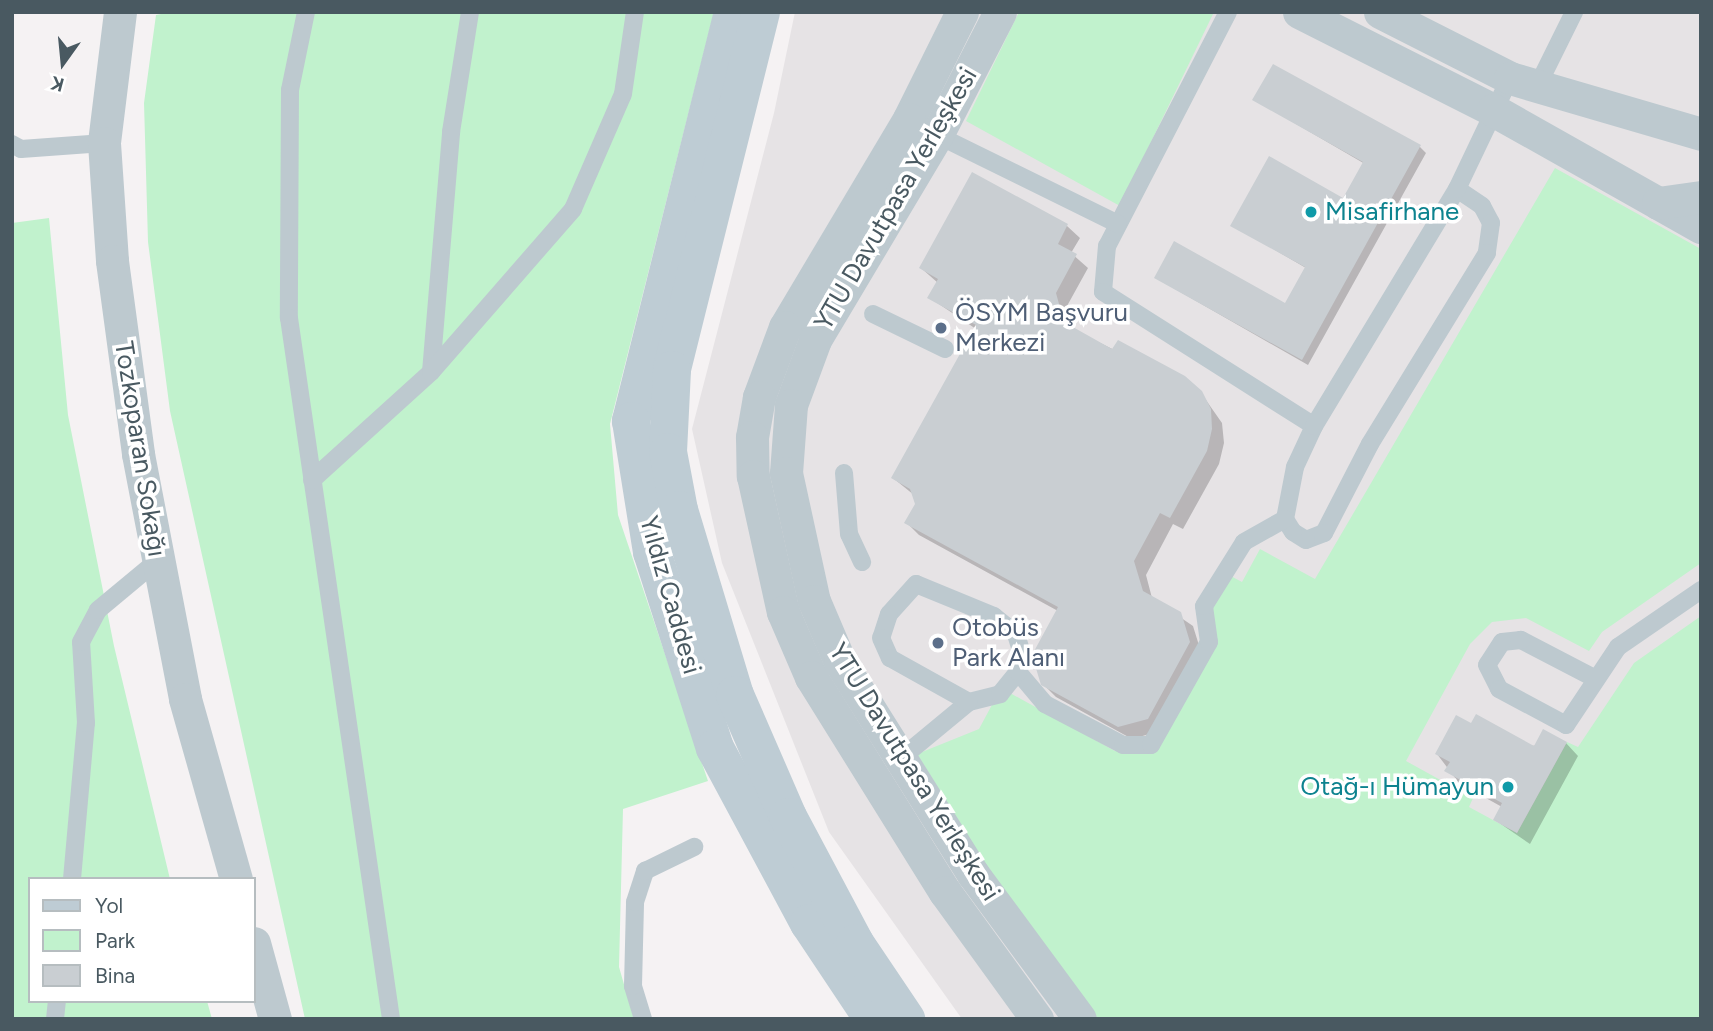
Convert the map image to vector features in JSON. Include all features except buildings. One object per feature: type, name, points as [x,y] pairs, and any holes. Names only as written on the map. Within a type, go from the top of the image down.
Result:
[{"type":"main road","name":"Yıldız Caddesi","points":[[733,12],[631,421],[652,552],[715,748],[809,923],[873,1019]]},
{"type":"main road","name":"Yıldız Caddesi","points":[[761,12],[672,370],[668,452],[679,510],[735,695],[788,817],[855,943],[906,1019]]},
{"type":"street","name":"Tozkoparan Sokağı","points":[[120,12],[104,143],[113,275],[138,454],[185,699],[235,877]]},
{"type":"street","name":"YTU Davutpasa Yerleşkesi","points":[[962,12],[923,127],[815,340],[791,405],[785,440],[795,524],[814,601],[840,662],[972,874],[1080,1019]]},
{"type":"street","name":"YTU Davutpasa Yerleşkesi","points":[[1000,12],[785,327],[759,397],[752,438],[753,476],[783,612],[811,677],[945,892],[1037,1019]]},
{"type":"street","points":[[1299,12],[1493,110],[1701,227]]},
{"type":"street","points":[[1380,12],[1524,82],[1701,134]]},
{"type":"street","points":[[1658,203],[1701,197]]},
{"type":"street","points":[[256,950],[275,1019]]},
{"type":"lane","points":[[306,12],[290,90],[289,318],[391,1019]]},
{"type":"lane","points":[[431,372],[451,132],[470,12]]},
{"type":"lane","points":[[312,480],[431,372],[573,209],[623,94],[635,12]]},
{"type":"lane","points":[[1228,12],[1107,246],[1103,292],[1314,426]]},
{"type":"lane","points":[[1457,189],[1482,206],[1491,223],[1488,253],[1370,444],[1324,533],[1306,540],[1293,533],[1285,519],[1295,467],[1314,426],[1457,189],[1493,110],[1524,82],[1574,12]]},
{"type":"lane","points":[[923,127],[1118,224]]},
{"type":"lane","points":[[12,144],[21,149],[104,143]]},
{"type":"lane","points":[[873,314],[944,349]]},
{"type":"lane","points":[[844,473],[849,534],[862,562]]},
{"type":"lane","points":[[1018,672],[1045,704],[1123,745],[1151,745],[1209,642],[1204,606],[1244,542],[1285,519]]},
{"type":"lane","points":[[72,877],[86,723],[81,642],[98,610],[158,560]]},
{"type":"lane","points":[[900,759],[969,702],[1000,694],[1018,672],[1023,657],[1016,634],[994,616],[916,584],[889,614],[881,638],[890,658],[969,702]]},
{"type":"lane","points":[[1596,680],[1521,640],[1502,642],[1487,665],[1499,689],[1566,725],[1596,680],[1618,647],[1701,590]]},
{"type":"lane","points":[[643,1019],[633,986],[635,902],[645,871],[694,847]]},
{"type":"shaded area","points":[[795,12],[1701,12],[1701,1019],[962,1019],[829,832],[722,563],[692,429],[774,113]]},
{"type":"green space","points":[[171,12],[714,12],[610,424],[618,515],[708,781],[623,809],[619,967],[634,1019],[305,1019],[170,411],[148,242],[144,103],[156,15]]},
{"type":"green space","points":[[1019,12],[1214,12],[1120,206],[966,121]]},
{"type":"green space","points":[[1555,168],[1701,249],[1701,563],[1602,632],[1589,651],[1526,618],[1492,622],[1470,644],[1406,761],[1473,798],[1469,807],[1517,833],[1567,742],[1578,747],[1634,663],[1701,616],[1701,1019],[1098,1019],[986,865],[917,754],[979,729],[1001,688],[1115,751],[1163,738],[1214,645],[1211,604],[1227,574],[1242,582],[1260,549],[1315,579]]},
{"type":"green space","points":[[49,218],[68,415],[114,646],[170,877],[28,877],[28,1003],[208,1003],[212,1019],[12,1019],[12,223]]},
{"type":"place","name":"Misafirhane","points":[[1311,212]]},
{"type":"place","name":"ÖSYM Başvuru Merkezi","points":[[941,328]]},
{"type":"place","name":"Otobüs Park Alanı","points":[[938,643]]},
{"type":"place","name":"Otağ-ı Hümayun","points":[[1508,787]]}]
